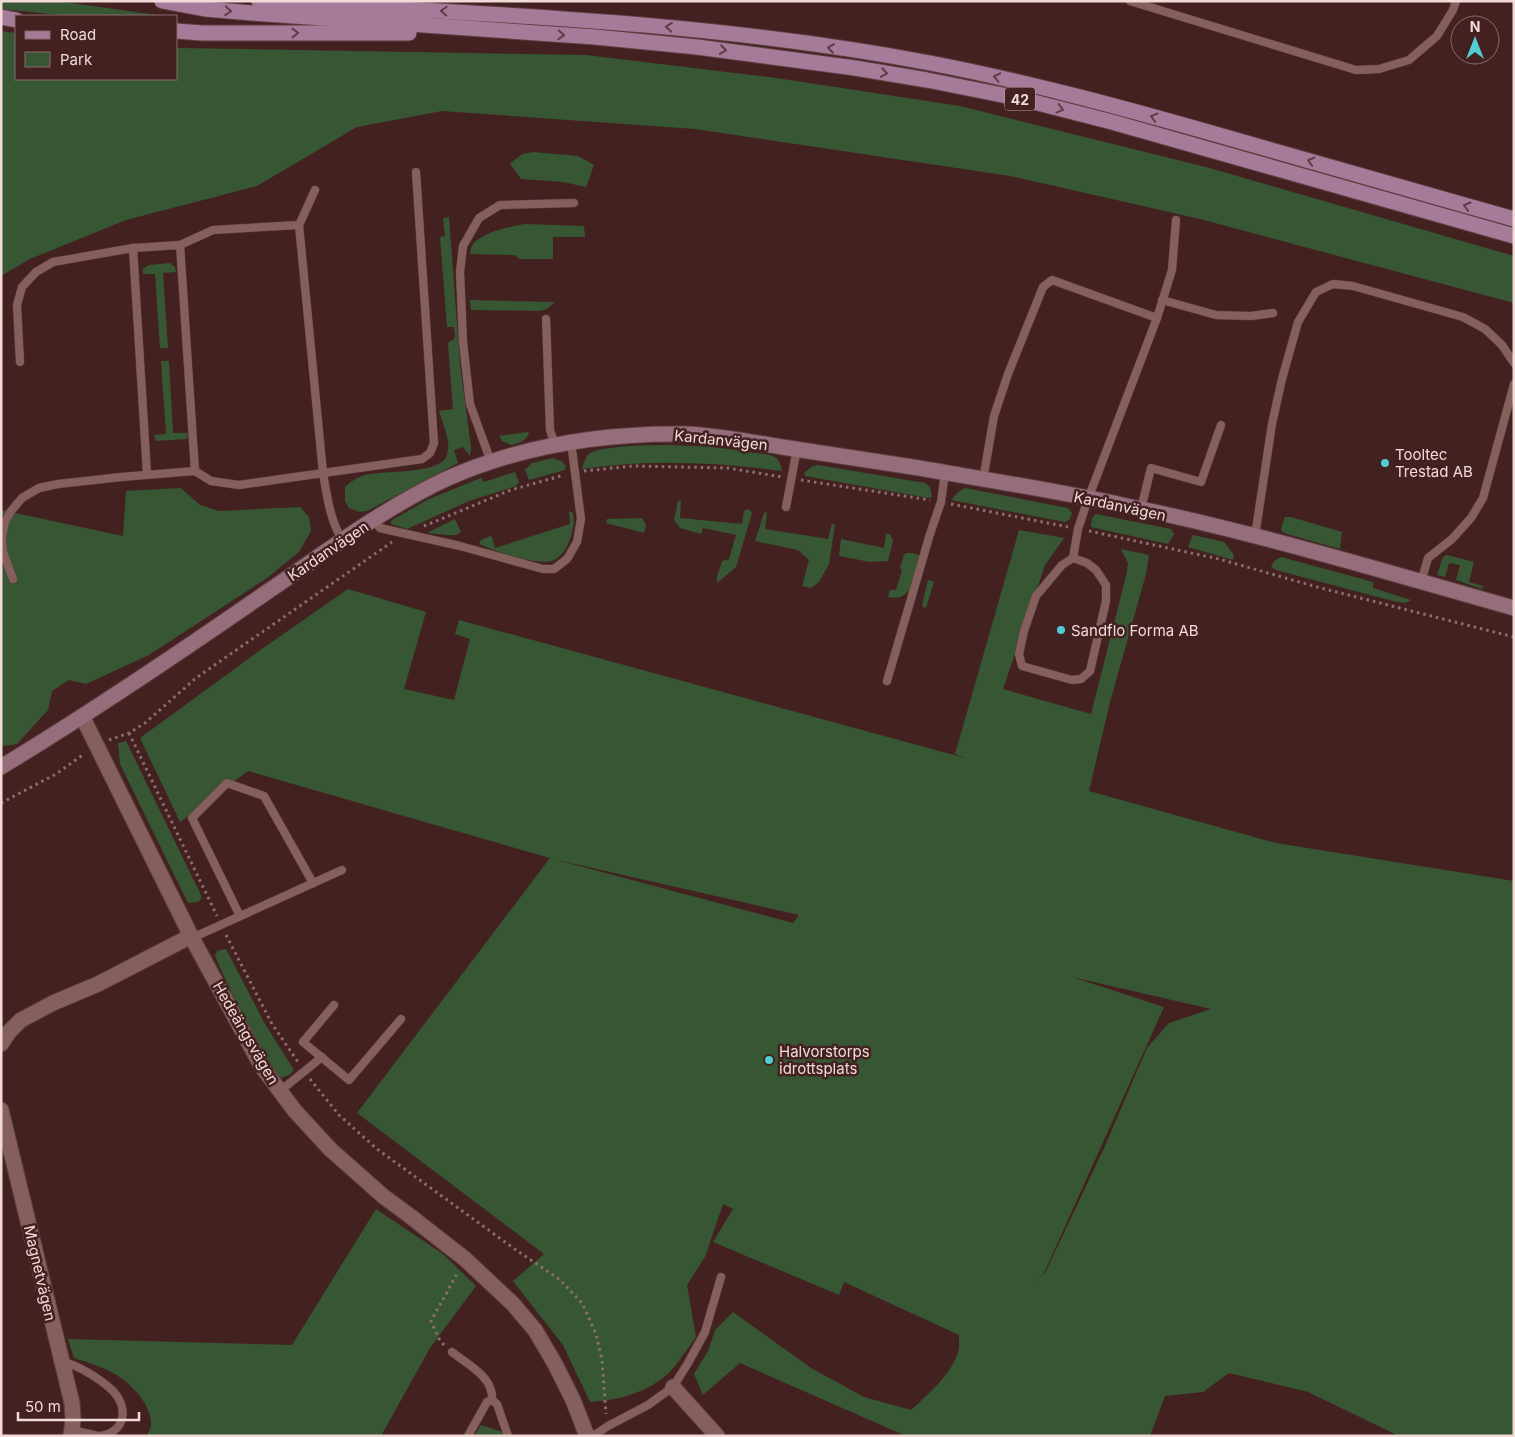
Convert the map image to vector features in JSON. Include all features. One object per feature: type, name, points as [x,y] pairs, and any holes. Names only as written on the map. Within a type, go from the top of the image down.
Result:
[{"type":"main road","name":"42","points":[[162,1],[205,9],[252,13],[596,37],[697,47],[855,68],[1022,99],[1112,122],[1514,236]]},
{"type":"main road","name":"42","points":[[259,1],[580,19],[698,30],[859,51],[969,71],[1116,106],[1514,219]]},
{"type":"main road","points":[[462,1],[580,19]]},
{"type":"main road","points":[[1,17],[15,20]]},
{"type":"main road","points":[[178,31],[331,33],[512,32]]},
{"type":"street","name":"Kardanvägen","points":[[2,766],[83,718],[374,520],[411,497],[448,478],[491,462],[571,442],[631,436],[685,434],[738,440],[945,472],[1141,509],[1255,536],[1514,608]]},
{"type":"street","name":"Hedeängsvägen","points":[[83,718],[192,937],[262,1067],[295,1111],[330,1149],[382,1196],[465,1259],[513,1304],[535,1330],[555,1364],[573,1400],[587,1436]]},
{"type":"street","points":[[1,1044],[9,1032],[21,1020],[53,1002],[98,984],[192,937]]},
{"type":"street","name":"Magnetvägen","points":[[1,1110],[60,1360],[72,1403],[72,1433]]},
{"type":"street","points":[[673,1387],[718,1436]]},
{"type":"lane","points":[[1130,1],[1356,70],[1379,69],[1408,60],[1437,36],[1453,10],[1456,1]]},
{"type":"lane","points":[[13,579],[3,552],[2,537],[5,522],[22,498],[39,488],[58,484],[147,474],[195,471],[211,481],[239,485],[422,459],[430,453],[434,443],[416,172]]},
{"type":"lane","points":[[315,190],[300,225],[323,473],[336,531],[343,541]]},
{"type":"lane","points":[[491,462],[470,404],[463,342],[460,272],[463,246],[479,218],[500,205],[574,203]]},
{"type":"lane","points":[[1073,558],[1088,563],[1096,570],[1106,584],[1106,601],[1090,670],[1081,679],[1072,680],[1022,666],[1019,654],[1024,630],[1036,596],[1062,565],[1073,558],[1078,529],[1088,499],[1157,318],[1172,270],[1176,220]]},
{"type":"lane","points":[[20,362],[17,304],[22,287],[36,272],[54,262],[133,248],[180,245],[213,230],[300,225]]},
{"type":"lane","points":[[180,245],[195,471]]},
{"type":"lane","points":[[133,248],[147,474]]},
{"type":"lane","points":[[984,480],[994,416],[1008,374],[1043,287],[1052,280],[1157,318]]},
{"type":"lane","points":[[1255,536],[1272,424],[1282,379],[1298,322],[1316,292],[1333,284],[1353,286],[1463,317],[1485,329],[1502,345],[1514,363]]},
{"type":"lane","points":[[1162,300],[1216,315],[1251,316],[1273,313]]},
{"type":"lane","points":[[546,319],[550,430],[555,445]]},
{"type":"lane","points":[[1421,582],[1428,558],[1452,539],[1472,518],[1483,498],[1514,384]]},
{"type":"lane","points":[[1141,509],[1151,468],[1201,482],[1221,425]]},
{"type":"lane","points":[[374,520],[380,528],[460,546],[543,569],[554,568],[566,559],[576,542],[581,519],[571,442]]},
{"type":"lane","points":[[786,507],[798,449]]},
{"type":"lane","points":[[887,681],[930,534],[942,502],[945,472]]},
{"type":"lane","points":[[240,916],[192,818],[227,783],[264,796],[313,884]]},
{"type":"lane","points":[[192,937],[342,870]]},
{"type":"lane","points":[[334,1005],[303,1042],[350,1080],[401,1019]]},
{"type":"lane","points":[[280,1091],[322,1057]]},
{"type":"lane","points":[[593,1436],[673,1387],[705,1332],[721,1277]]},
{"type":"lane","points":[[452,1352],[486,1379],[493,1392],[492,1400]]},
{"type":"lane","points":[[60,1360],[73,1364],[114,1391],[120,1403],[122,1418],[119,1427],[110,1434],[99,1436],[72,1433]]},
{"type":"lane","points":[[468,1436],[487,1402],[492,1400]]},
{"type":"lane","points":[[492,1400],[497,1404],[508,1436]]},
{"type":"path","points":[[1,803],[56,774],[97,744],[129,733],[145,723],[196,678],[404,534],[511,490],[575,472],[633,466],[728,468],[942,502],[1227,561],[1317,587],[1514,637]]},
{"type":"path","points":[[129,733],[272,1024],[304,1072],[339,1115],[376,1149],[559,1279],[582,1302],[596,1334],[602,1360],[608,1426]]},
{"type":"path","points":[[452,1352],[440,1341],[430,1321],[465,1259]]},
{"type":"green space","points":[[1,1],[57,1],[157,15],[60,15],[1,9]]},
{"type":"green space","points":[[1,31],[15,33],[15,80],[178,80],[178,48],[586,55],[776,78],[960,106],[1206,167],[1514,256],[1514,303],[1200,219],[1010,176],[695,129],[442,111],[357,127],[257,186],[126,220],[30,259],[1,276]]},
{"type":"green space","points":[[533,152],[578,156],[594,165],[586,187],[563,182],[521,179],[510,164],[522,154]]},
{"type":"green space","points":[[449,217],[460,364],[471,447],[470,456],[463,447],[454,450],[458,463],[367,511],[359,512],[349,508],[345,501],[345,487],[352,482],[365,475],[430,467],[444,460],[447,454],[448,441],[439,411],[453,409],[448,343],[455,338],[454,327],[447,327],[440,237],[445,236],[443,218]]},
{"type":"green space","points":[[524,224],[584,226],[585,237],[553,237],[553,259],[520,259],[514,255],[470,254],[472,246],[482,237],[496,231]]},
{"type":"green space","points":[[170,263],[175,267],[176,272],[163,273],[168,348],[160,348],[155,274],[143,274],[143,269],[149,265]]},
{"type":"green space","points":[[470,300],[555,302],[547,309],[539,311],[471,310]]},
{"type":"green space","points":[[161,361],[169,361],[173,433],[188,433],[187,439],[156,441],[154,435],[166,434]]},
{"type":"green space","points":[[529,432],[525,440],[511,445],[502,441],[499,436]]},
{"type":"green space","points":[[672,445],[714,447],[770,455],[779,461],[782,471],[732,465],[682,463],[632,464],[582,469],[588,455],[602,449],[627,446]]},
{"type":"green space","points":[[553,458],[563,462],[566,467],[565,470],[529,480],[525,470],[532,463]]},
{"type":"green space","points":[[818,465],[925,483],[930,487],[932,497],[805,476],[804,473],[813,466]]},
{"type":"green space","points":[[515,472],[519,482],[516,486],[469,501],[407,529],[391,524],[391,521],[394,519],[429,499],[481,478],[484,482]]},
{"type":"green space","points":[[181,488],[200,505],[219,511],[300,507],[309,517],[311,531],[299,552],[267,578],[149,655],[86,684],[69,680],[52,691],[48,710],[17,744],[3,746],[1,743],[1,510],[123,536],[126,491]]},
{"type":"green space","points":[[965,488],[1068,508],[1072,513],[1070,519],[1065,522],[951,500],[958,492]]},
{"type":"green space","points":[[678,501],[681,501],[680,518],[742,524],[744,511],[747,509],[752,513],[736,567],[717,583],[722,561],[729,559],[736,535],[703,528],[701,534],[680,528],[674,520]]},
{"type":"green space","points":[[569,511],[574,516],[571,536],[564,551],[554,560],[547,562],[527,560],[479,544],[481,540],[490,536],[495,548],[570,524]]},
{"type":"green space","points":[[767,512],[765,529],[828,539],[832,523],[835,525],[829,564],[819,582],[811,588],[802,586],[809,560],[798,550],[755,541],[764,513]]},
{"type":"green space","points":[[1096,514],[1171,529],[1174,534],[1168,544],[1091,527],[1092,518]]},
{"type":"green space","points":[[1285,517],[1291,517],[1342,532],[1340,549],[1287,534],[1281,528]]},
{"type":"green space","points":[[642,518],[646,525],[644,533],[606,523],[607,519]]},
{"type":"green space","points":[[455,519],[461,532],[456,535],[427,533]]},
{"type":"green space","points":[[1019,530],[1064,538],[1045,565],[1003,689],[1091,714],[1127,572],[1128,563],[1121,549],[1149,555],[1146,574],[1110,702],[1089,791],[1276,843],[1514,881],[1514,1436],[1399,1436],[1308,1392],[1229,1373],[1203,1392],[1165,1396],[1150,1436],[906,1436],[740,1363],[703,1395],[694,1374],[708,1351],[715,1330],[733,1312],[811,1368],[864,1397],[911,1410],[933,1390],[947,1373],[957,1356],[959,1347],[959,1335],[844,1282],[839,1295],[713,1242],[733,1209],[723,1204],[705,1257],[687,1285],[696,1337],[672,1369],[656,1383],[629,1395],[610,1400],[590,1402],[563,1345],[513,1281],[544,1254],[357,1113],[550,858],[248,771],[180,822],[140,738],[348,589],[426,612],[404,689],[454,700],[470,639],[455,634],[459,620],[965,758],[955,754]],"holes":[[[553,859],[799,915],[793,923]],[[1072,977],[1211,1009],[1169,1023],[1147,1048],[1105,1146],[1045,1273],[1033,1281],[1044,1273],[1164,1007]]]},
{"type":"green space","points":[[886,534],[890,534],[893,541],[888,561],[870,562],[839,556],[841,539],[884,548]]},
{"type":"green space","points":[[1193,535],[1224,542],[1234,555],[1233,560],[1188,547]]},
{"type":"green space","points":[[906,553],[919,555],[914,578],[908,591],[903,596],[897,598],[888,597],[890,590],[896,590],[902,570],[900,568]]},
{"type":"green space","points":[[1447,555],[1474,562],[1469,582],[1483,586],[1482,589],[1456,580],[1460,565],[1449,563],[1445,577],[1437,575],[1443,557]]},
{"type":"green space","points":[[1281,557],[1373,582],[1373,588],[1411,600],[1405,603],[1393,601],[1276,570],[1271,567],[1275,560]]},
{"type":"green space","points":[[928,580],[934,582],[926,608],[922,605]]},
{"type":"green space","points":[[126,741],[201,895],[201,899],[198,902],[188,903],[120,764],[118,743]]},
{"type":"green space","points":[[226,949],[265,1024],[294,1070],[289,1075],[281,1078],[277,1075],[240,1012],[215,956],[217,951]]},
{"type":"green space","points":[[376,1209],[443,1254],[476,1286],[430,1348],[381,1436],[147,1436],[151,1426],[151,1418],[142,1398],[126,1382],[110,1371],[74,1358],[68,1339],[292,1345]]},
{"type":"green space","points":[[481,1425],[502,1432],[503,1436],[474,1436]]},
{"type":"place","name":"Tooltec Trestad AB","points":[[1385,463]]},
{"type":"place","name":"Sandflo Forma AB","points":[[1061,630]]},
{"type":"place","name":"Halvorstorps idrottsplats","points":[[769,1060]]}]
